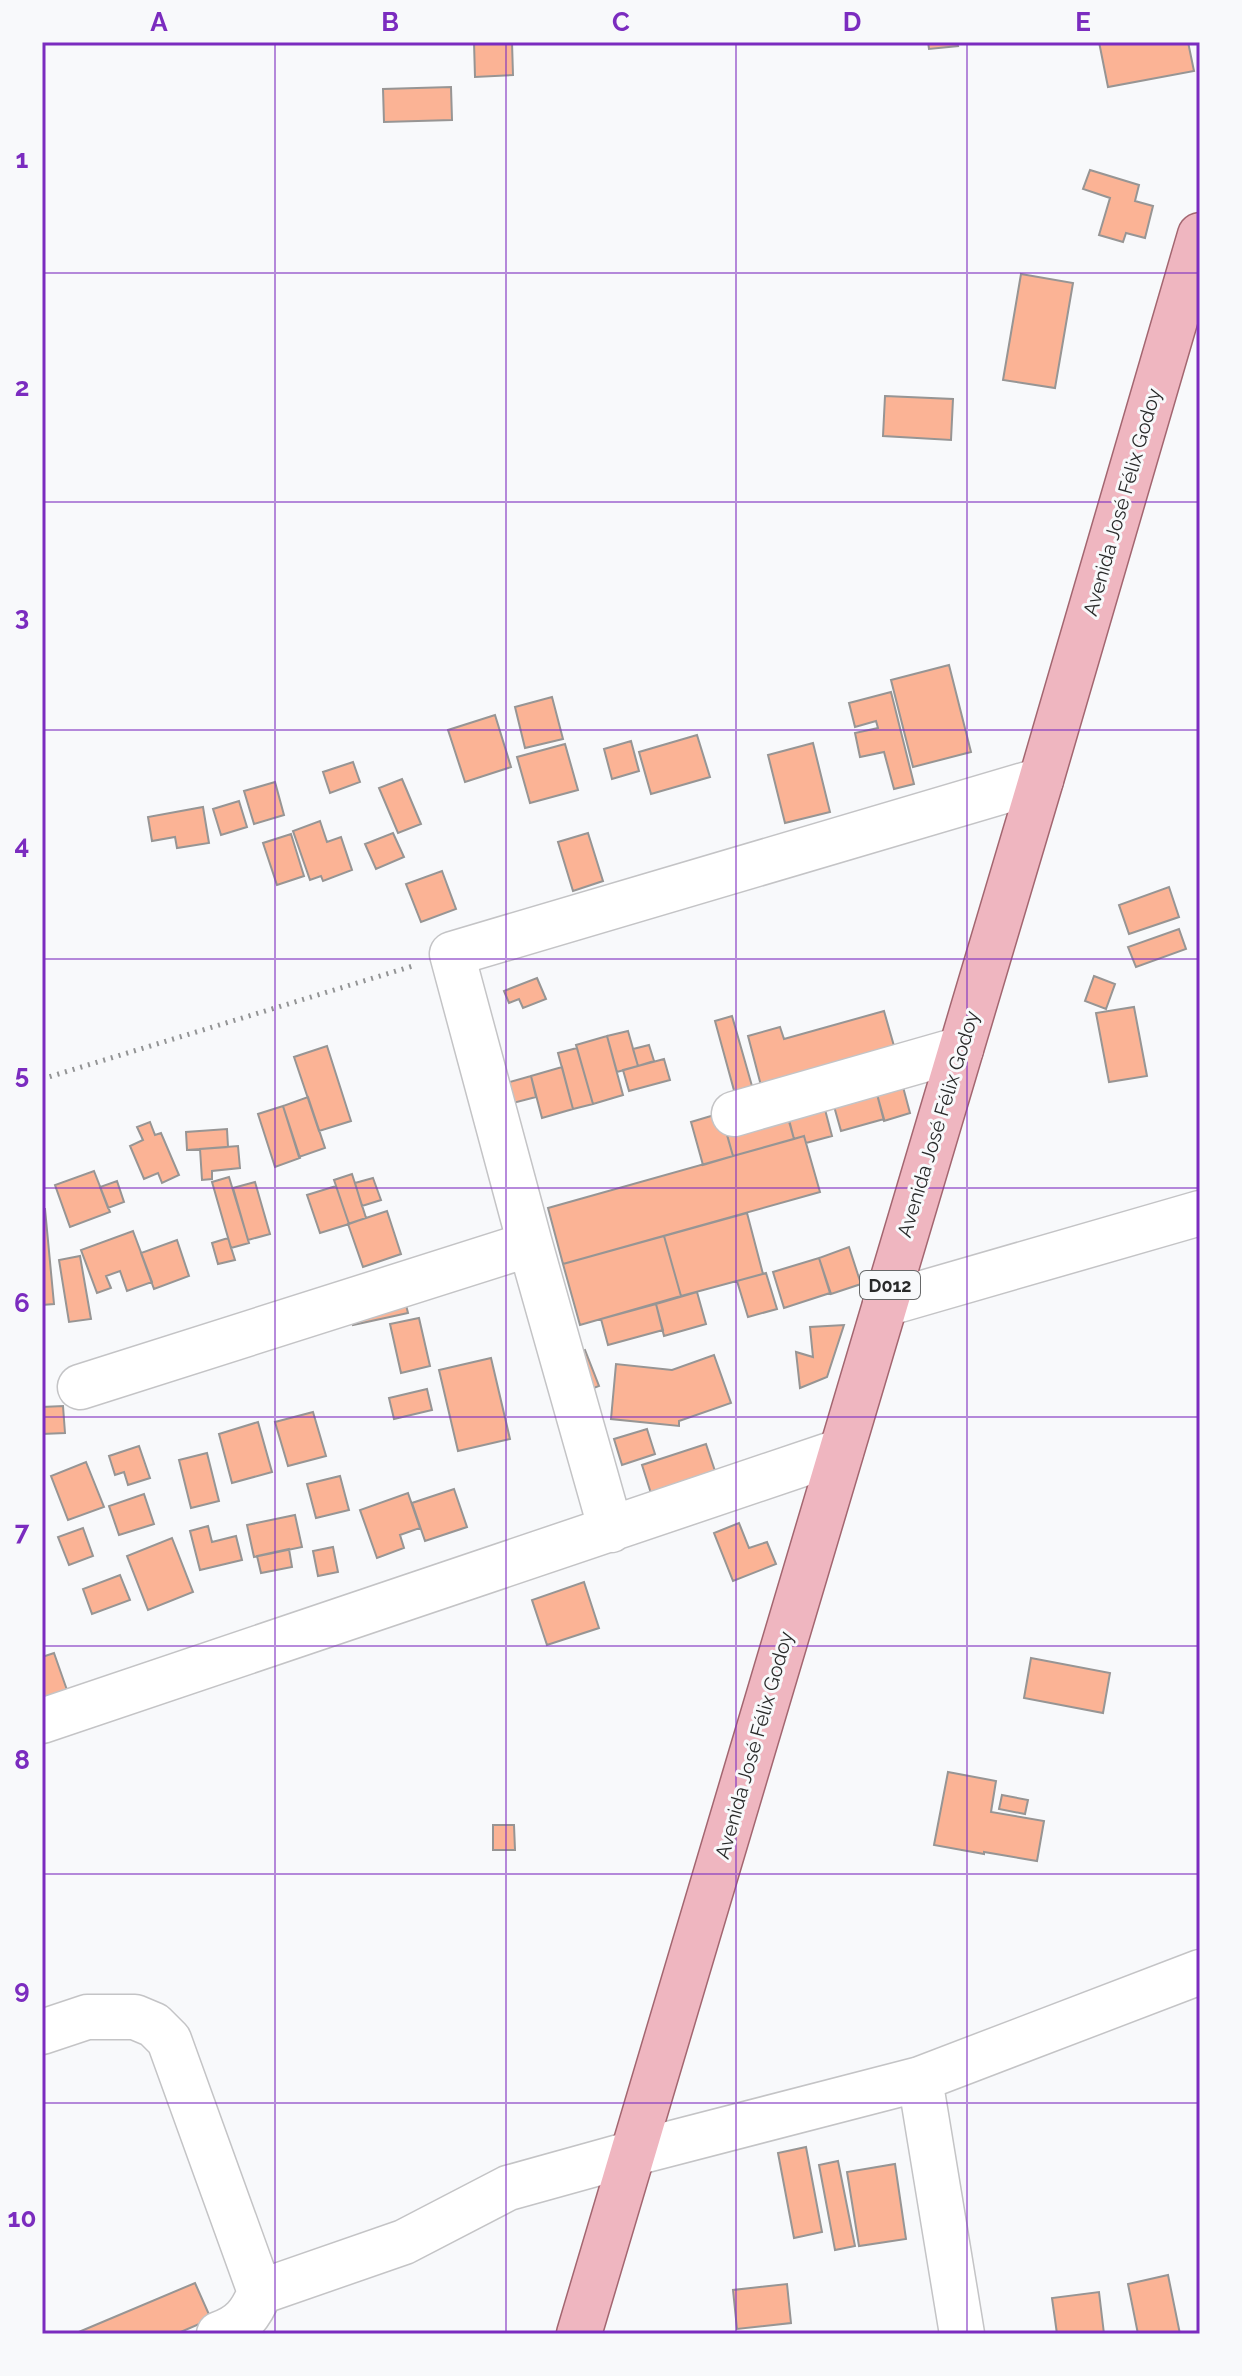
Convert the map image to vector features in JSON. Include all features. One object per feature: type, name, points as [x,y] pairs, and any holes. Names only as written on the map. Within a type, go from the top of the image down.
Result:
[{"type":"main road","name":"Avenida José Félix Godoy","points":[[579,2334],[1200,235]]},
{"type":"street","points":[[611,1530],[452,954],[1041,780]]},
{"type":"street","points":[[734,1114],[961,1049]]},
{"type":"street","points":[[885,1304],[1200,1213]]},
{"type":"street","points":[[80,1387],[530,1244]]},
{"type":"street","points":[[42,1721],[841,1451]]},
{"type":"street","points":[[260,2292],[404,2242],[508,2188],[920,2079],[1200,1972]]},
{"type":"street","points":[[42,2032],[87,2017],[135,2017],[154,2025],[169,2040],[260,2292],[251,2314],[234,2329],[219,2334]]},
{"type":"street","points":[[920,2079],[962,2334]]},
{"type":"path","points":[[42,1079],[452,954]]},
{"type":"building","points":[[474,42],[512,42],[513,75],[475,77]]},
{"type":"building","points":[[928,42],[957,42],[958,46],[929,49]]},
{"type":"building","points":[[1099,42],[1188,42],[1194,71],[1108,87]]},
{"type":"building","points":[[451,87],[452,120],[384,122],[383,89]]},
{"type":"building","points":[[1090,170],[1139,185],[1135,201],[1153,206],[1145,238],[1126,233],[1123,242],[1099,235],[1110,198],[1083,189]]},
{"type":"building","points":[[1021,274],[1073,283],[1055,388],[1003,380]]},
{"type":"building","points":[[885,396],[953,399],[951,440],[883,436]]},
{"type":"building","points":[[949,665],[971,752],[913,767],[891,680]]},
{"type":"building","points":[[891,692],[914,784],[894,789],[884,752],[860,757],[855,733],[878,728],[876,721],[855,727],[849,703]]},
{"type":"building","points":[[552,697],[563,739],[525,748],[515,707]]},
{"type":"building","points":[[495,715],[511,767],[465,782],[448,730]]},
{"type":"building","points":[[697,735],[710,777],[651,794],[639,752]]},
{"type":"building","points":[[631,741],[639,771],[612,779],[604,749]]},
{"type":"building","points":[[813,743],[830,812],[785,823],[768,755]]},
{"type":"building","points":[[565,744],[578,790],[530,803],[517,757]]},
{"type":"building","points":[[353,762],[360,782],[330,793],[323,772]]},
{"type":"building","points":[[402,779],[421,824],[398,833],[379,788]]},
{"type":"building","points":[[275,782],[284,815],[254,824],[244,791]]},
{"type":"building","points":[[239,801],[247,827],[221,835],[213,809]]},
{"type":"building","points":[[203,807],[209,843],[177,848],[175,837],[152,841],[148,817]]},
{"type":"building","points":[[320,821],[327,842],[341,837],[352,870],[323,881],[321,876],[310,880],[293,831]]},
{"type":"building","points":[[393,833],[404,857],[376,869],[365,844]]},
{"type":"building","points":[[588,833],[603,881],[573,891],[558,842]]},
{"type":"building","points":[[291,834],[304,876],[277,885],[263,843]]},
{"type":"building","points":[[442,871],[456,909],[421,922],[406,884]]},
{"type":"building","points":[[1169,887],[1179,917],[1129,934],[1119,905]]},
{"type":"building","points":[[1179,929],[1186,949],[1136,967],[1128,947]]},
{"type":"building","points":[[1094,976],[1115,984],[1106,1009],[1085,1001]]},
{"type":"building","points":[[537,978],[546,999],[523,1008],[519,999],[509,1003],[504,991]]},
{"type":"building","points":[[1134,1007],[1147,1076],[1109,1082],[1096,1013]]},
{"type":"building","points":[[884,1011],[898,1060],[764,1097],[748,1036],[780,1027],[784,1039]]},
{"type":"building","points":[[732,1016],[756,1100],[738,1105],[715,1021]]},
{"type":"building","points":[[628,1031],[638,1066],[617,1072],[607,1036]]},
{"type":"building","points":[[607,1036],[623,1095],[593,1104],[576,1045]]},
{"type":"building","points":[[649,1045],[654,1061],[638,1066],[633,1049]]},
{"type":"building","points":[[327,1046],[351,1121],[319,1131],[294,1057]]},
{"type":"building","points":[[577,1048],[593,1104],[573,1109],[558,1053]]},
{"type":"building","points":[[664,1059],[670,1080],[629,1091],[623,1070]]},
{"type":"building","points":[[562,1067],[573,1109],[542,1118],[531,1076]]},
{"type":"building","points":[[899,1072],[910,1113],[884,1121],[873,1079]]},
{"type":"building","points":[[531,1076],[536,1097],[505,1105],[499,1085]]},
{"type":"building","points":[[873,1080],[884,1119],[841,1131],[830,1092]]},
{"type":"building","points":[[308,1097],[325,1148],[299,1157],[283,1106]]},
{"type":"building","points":[[823,1102],[832,1136],[806,1143],[804,1136],[794,1139],[787,1112]]},
{"type":"building","points":[[283,1106],[300,1158],[275,1167],[258,1114]]},
{"type":"building","points":[[786,1111],[794,1139],[733,1156],[725,1128]]},
{"type":"building","points":[[721,1113],[733,1156],[703,1165],[691,1122]]},
{"type":"building","points":[[150,1122],[155,1135],[161,1133],[179,1175],[162,1183],[158,1173],[144,1179],[130,1146],[143,1140],[137,1127]]},
{"type":"building","points":[[227,1129],[228,1147],[187,1150],[186,1132]]},
{"type":"building","points":[[804,1136],[820,1192],[563,1264],[548,1208]]},
{"type":"building","points":[[238,1146],[240,1168],[212,1171],[212,1179],[202,1180],[200,1149]]},
{"type":"building","points":[[94,1171],[110,1212],[70,1227],[55,1185]]},
{"type":"building","points":[[352,1174],[366,1218],[349,1224],[334,1180]]},
{"type":"building","points":[[229,1177],[249,1243],[231,1248],[212,1182]]},
{"type":"building","points":[[373,1178],[381,1200],[362,1206],[355,1183]]},
{"type":"building","points":[[117,1181],[124,1202],[108,1208],[100,1187]]},
{"type":"building","points":[[255,1182],[270,1234],[248,1240],[233,1188]]},
{"type":"building","points":[[336,1186],[349,1224],[320,1233],[307,1195]]},
{"type":"building","points":[[42,1209],[45,1209],[54,1304],[42,1305]]},
{"type":"building","points":[[387,1211],[401,1254],[363,1267],[348,1224]]},
{"type":"building","points":[[747,1213],[763,1274],[681,1296],[664,1236]]},
{"type":"building","points":[[133,1231],[152,1282],[127,1291],[120,1271],[106,1276],[111,1288],[97,1293],[81,1250]]},
{"type":"building","points":[[664,1236],[681,1296],[580,1325],[563,1264]]},
{"type":"building","points":[[228,1238],[235,1260],[218,1264],[212,1243]]},
{"type":"building","points":[[177,1240],[189,1276],[154,1289],[141,1253]]},
{"type":"building","points":[[849,1247],[861,1284],[831,1294],[819,1258]]},
{"type":"building","points":[[80,1256],[91,1319],[69,1322],[59,1260]]},
{"type":"building","points":[[819,1258],[830,1293],[784,1308],[773,1272]]},
{"type":"building","points":[[766,1273],[777,1309],[748,1317],[737,1281]]},
{"type":"building","points":[[697,1292],[706,1324],[664,1336],[656,1304]]},
{"type":"building","points":[[404,1297],[408,1313],[353,1325],[350,1310]]},
{"type":"building","points":[[656,1304],[663,1330],[608,1345],[601,1319]]},
{"type":"building","points":[[419,1318],[430,1366],[401,1373],[390,1324]]},
{"type":"building","points":[[844,1325],[827,1377],[800,1388],[796,1352],[813,1357],[810,1327]]},
{"type":"building","points":[[585,1350],[599,1386],[581,1393],[568,1356]]},
{"type":"building","points":[[714,1355],[731,1403],[679,1421],[679,1426],[611,1419],[616,1364],[672,1370]]},
{"type":"building","points":[[491,1358],[510,1439],[458,1451],[439,1370]]},
{"type":"building","points":[[427,1389],[432,1410],[394,1419],[389,1398]]},
{"type":"building","points":[[63,1406],[65,1433],[42,1434],[42,1407]]},
{"type":"building","points":[[313,1412],[326,1456],[288,1466],[275,1422]]},
{"type":"building","points":[[258,1422],[272,1472],[232,1483],[219,1434]]},
{"type":"building","points":[[647,1429],[655,1454],[622,1465],[614,1439]]},
{"type":"building","points":[[706,1444],[720,1486],[655,1506],[642,1465]]},
{"type":"building","points":[[139,1446],[150,1478],[128,1485],[124,1472],[115,1475],[109,1456]]},
{"type":"building","points":[[207,1453],[219,1501],[191,1508],[179,1460]]},
{"type":"building","points":[[86,1462],[104,1507],[68,1520],[51,1476]]},
{"type":"building","points":[[340,1476],[349,1510],[316,1518],[307,1484]]},
{"type":"building","points":[[454,1489],[467,1527],[425,1541],[412,1503]]},
{"type":"building","points":[[408,1493],[420,1528],[400,1535],[404,1548],[377,1558],[360,1510]]},
{"type":"building","points":[[144,1494],[154,1524],[119,1535],[109,1506]]},
{"type":"building","points":[[295,1515],[302,1547],[254,1557],[247,1525]]},
{"type":"building","points":[[739,1523],[749,1548],[767,1542],[776,1564],[733,1581],[714,1533]]},
{"type":"building","points":[[208,1526],[212,1542],[236,1536],[242,1560],[200,1570],[190,1531]]},
{"type":"building","points":[[83,1528],[93,1556],[69,1565],[58,1537]]},
{"type":"building","points":[[172,1538],[193,1592],[148,1610],[127,1556]]},
{"type":"building","points":[[333,1547],[338,1572],[318,1576],[313,1551]]},
{"type":"building","points":[[289,1549],[292,1567],[261,1573],[257,1556]]},
{"type":"building","points":[[120,1575],[130,1600],[92,1614],[83,1589]]},
{"type":"building","points":[[584,1582],[599,1628],[547,1645],[532,1600]]},
{"type":"building","points":[[54,1653],[67,1690],[43,1698],[42,1657]]},
{"type":"building","points":[[1031,1658],[1110,1673],[1103,1713],[1024,1698]]},
{"type":"building","points":[[948,1772],[996,1781],[991,1812],[1044,1821],[1037,1861],[934,1845]]},
{"type":"building","points":[[1002,1795],[1028,1800],[1025,1814],[999,1809]]},
{"type":"building","points":[[493,1825],[514,1825],[515,1850],[493,1850]]},
{"type":"building","points":[[806,2147],[822,2232],[794,2238],[778,2153]]},
{"type":"building","points":[[838,2161],[855,2246],[835,2250],[819,2165]]},
{"type":"building","points":[[895,2164],[906,2239],[859,2246],[847,2172]]},
{"type":"building","points":[[1168,2275],[1180,2334],[1138,2334],[1128,2284]]},
{"type":"building","points":[[195,2283],[211,2319],[176,2334],[74,2334]]},
{"type":"building","points":[[787,2284],[791,2323],[737,2329],[733,2290]]},
{"type":"building","points":[[1099,2292],[1104,2334],[1057,2334],[1052,2298]]}]
